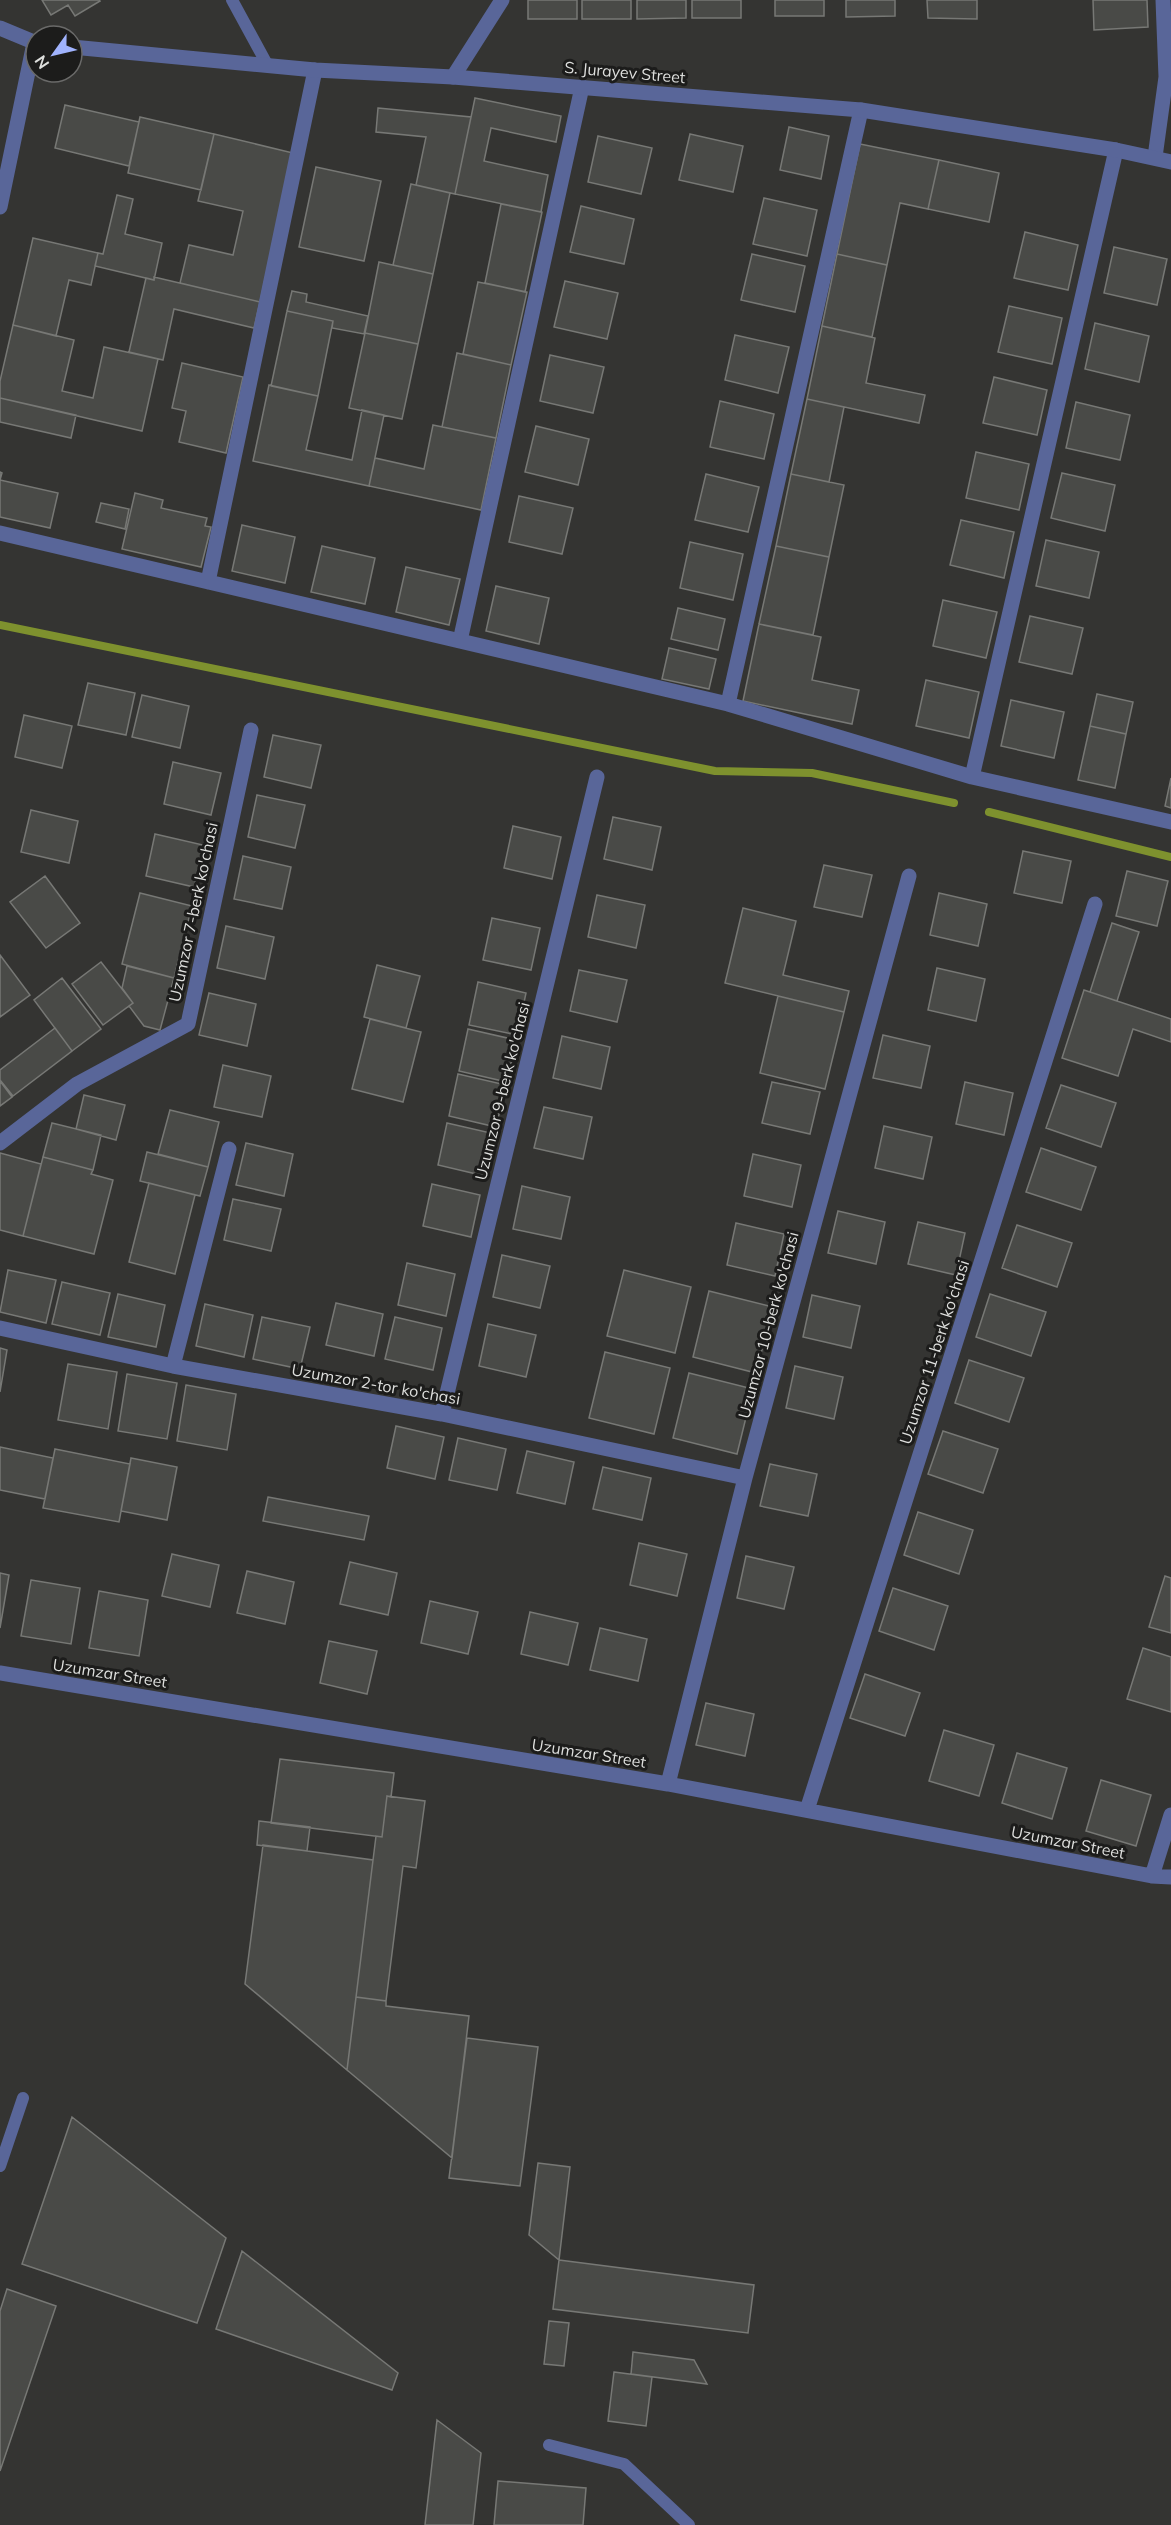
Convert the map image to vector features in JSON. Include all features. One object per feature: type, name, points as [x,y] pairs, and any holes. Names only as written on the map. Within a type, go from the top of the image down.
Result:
[{"type":"street","points":[[453,77],[502,0]]},
{"type":"street","points":[[1155,157],[1166,76],[1163,0]]},
{"type":"street","points":[[0,28],[24,38]]},
{"type":"street","name":"S. Jurayev Street","points":[[84,47],[315,70],[453,77],[861,110],[1116,150],[1171,162]]},
{"type":"street","points":[[208,582],[315,70]]},
{"type":"street","points":[[0,207],[26,84]]},
{"type":"street","points":[[460,641],[582,87]]},
{"type":"street","points":[[728,704],[861,110]]},
{"type":"street","points":[[972,777],[1116,150]]},
{"type":"street","points":[[0,533],[728,704],[972,777],[1171,822]]},
{"type":"street","name":"Uzumzor 7-berk ko'chasi","points":[[0,1143],[77,1084],[188,1024],[251,730]]},
{"type":"street","name":"Uzumzor 9-berk ko'chasi","points":[[442,1414],[597,777]]},
{"type":"street","name":"Uzumzor 10-berk ko'chasi","points":[[668,1784],[746,1478],[909,876]]},
{"type":"street","name":"Uzumzor 11-berk ko'chasi","points":[[807,1810],[1095,904]]},
{"type":"street","points":[[173,1366],[229,1149]]},
{"type":"street","name":"Uzumzor 2-tor ko'chasi","points":[[0,1328],[173,1366],[442,1414],[746,1478]]},
{"type":"street","name":"Uzumzar Street","points":[[0,1673],[668,1784],[1152,1876],[1171,1877]]},
{"type":"street","points":[[1152,1876],[1171,1815]]},
{"type":"lane","points":[[232,0],[268,66]]},
{"type":"lane","points":[[0,2166],[23,2098]]},
{"type":"lane","points":[[549,2445],[624,2464],[689,2525]]},
{"type":"building","points":[[42,0],[100,1],[75,16],[68,5],[51,15]]},
{"type":"building","points":[[528,0],[577,0],[577,19],[528,19]]},
{"type":"building","points":[[582,0],[631,0],[631,19],[582,19]]},
{"type":"building","points":[[637,0],[686,0],[686,18],[637,19]]},
{"type":"building","points":[[692,0],[741,0],[741,18],[692,18]]},
{"type":"building","points":[[775,0],[824,0],[824,16],[775,16]]},
{"type":"building","points":[[846,0],[895,0],[895,16],[846,17]]},
{"type":"building","points":[[927,0],[977,0],[977,19],[928,18]]},
{"type":"building","points":[[1093,0],[1147,0],[1148,27],[1094,30]]},
{"type":"building","points":[[475,98],[561,116],[556,142],[491,128],[484,161],[548,175],[541,212],[455,194]]},
{"type":"building","points":[[65,105],[139,122],[129,166],[55,148]]},
{"type":"building","points":[[378,108],[471,117],[455,194],[416,185],[426,137],[376,132]]},
{"type":"building","points":[[140,117],[214,134],[201,190],[128,173]]},
{"type":"building","points":[[789,127],[829,136],[821,179],[780,170]]},
{"type":"building","points":[[214,134],[293,153],[260,302],[180,283],[189,245],[233,255],[243,211],[198,201]]},
{"type":"building","points":[[690,134],[743,146],[733,192],[679,180]]},
{"type":"building","points":[[598,136],[652,148],[641,194],[588,182]]},
{"type":"building","points":[[860,144],[939,160],[928,209],[900,203],[887,265],[837,254]]},
{"type":"building","points":[[939,160],[999,173],[989,222],[928,209]]},
{"type":"building","points":[[316,167],[381,181],[364,261],[299,247]]},
{"type":"building","points":[[411,184],[450,193],[433,274],[393,265]]},
{"type":"building","points":[[117,195],[133,199],[125,234],[162,243],[154,280],[95,266],[98,253],[103,254]]},
{"type":"building","points":[[764,198],[817,210],[807,256],[753,244]]},
{"type":"building","points":[[501,204],[542,212],[525,292],[485,283]]},
{"type":"building","points":[[581,206],[634,219],[624,264],[570,252]]},
{"type":"building","points":[[1025,232],[1078,245],[1068,290],[1014,278]]},
{"type":"building","points":[[33,238],[98,253],[91,285],[69,280],[56,336],[13,325]]},
{"type":"building","points":[[1114,247],[1167,259],[1157,305],[1104,293]]},
{"type":"building","points":[[752,254],[805,266],[795,312],[741,300]]},
{"type":"building","points":[[837,254],[887,265],[872,337],[822,326]]},
{"type":"building","points":[[379,262],[433,274],[418,344],[365,333]]},
{"type":"building","points":[[154,277],[260,302],[254,328],[174,309],[163,360],[129,352],[146,278],[154,280]]},
{"type":"building","points":[[565,281],[618,293],[607,339],[554,327]]},
{"type":"building","points":[[478,282],[527,292],[511,365],[463,354]]},
{"type":"building","points":[[292,291],[307,294],[306,302],[368,316],[364,334],[332,328],[333,321],[287,311]]},
{"type":"building","points":[[1009,306],[1062,318],[1052,364],[998,352]]},
{"type":"building","points":[[287,311],[333,321],[318,396],[271,386]]},
{"type":"building","points":[[1095,323],[1149,336],[1139,382],[1085,369]]},
{"type":"building","points":[[13,325],[74,340],[62,391],[93,398],[104,347],[158,359],[142,431],[0,398],[0,381]]},
{"type":"building","points":[[822,326],[875,338],[866,383],[925,395],[919,423],[807,399]]},
{"type":"building","points":[[365,333],[418,344],[402,419],[349,408]]},
{"type":"building","points":[[735,335],[789,347],[778,393],[725,380]]},
{"type":"building","points":[[457,353],[511,365],[496,438],[442,427]]},
{"type":"building","points":[[550,355],[604,367],[593,413],[540,401]]},
{"type":"building","points":[[182,363],[243,377],[226,453],[179,442],[186,411],[172,408]]},
{"type":"building","points":[[994,377],[1047,390],[1037,435],[983,423]]},
{"type":"building","points":[[269,385],[318,396],[306,450],[352,460],[362,410],[384,415],[369,486],[253,461]]},
{"type":"building","points":[[0,398],[76,415],[71,438],[0,422]]},
{"type":"building","points":[[807,399],[844,407],[829,482],[791,474]]},
{"type":"building","points":[[720,401],[774,414],[764,459],[710,447]]},
{"type":"building","points":[[1076,402],[1130,415],[1120,460],[1066,448]]},
{"type":"building","points":[[433,425],[496,438],[481,510],[369,486],[375,458],[424,469]]},
{"type":"building","points":[[536,426],[589,439],[578,485],[525,472]]},
{"type":"building","points":[[976,452],[1029,464],[1019,510],[966,498]]},
{"type":"building","points":[[1062,473],[1115,485],[1105,531],[1051,518]]},
{"type":"building","points":[[706,474],[759,487],[748,532],[695,520]]},
{"type":"building","points":[[791,474],[844,485],[829,557],[776,546]]},
{"type":"building","points":[[0,480],[58,493],[50,528],[0,517]]},
{"type":"building","points":[[135,493],[163,500],[161,508],[207,518],[205,526],[211,527],[201,567],[122,549]]},
{"type":"building","points":[[519,496],[573,508],[562,554],[509,542]]},
{"type":"building","points":[[101,503],[129,509],[125,529],[96,522]]},
{"type":"building","points":[[961,520],[1014,532],[1004,578],[950,565]]},
{"type":"building","points":[[242,525],[295,537],[285,583],[232,571]]},
{"type":"building","points":[[1046,540],[1099,552],[1089,598],[1036,586]]},
{"type":"building","points":[[690,542],[743,554],[733,600],[680,588]]},
{"type":"building","points":[[322,546],[375,558],[365,604],[311,592]]},
{"type":"building","points":[[776,546],[829,557],[813,635],[759,624]]},
{"type":"building","points":[[406,567],[460,579],[449,625],[396,612]]},
{"type":"building","points":[[496,586],[549,598],[539,644],[486,631]]},
{"type":"building","points":[[943,600],[997,612],[986,658],[933,646]]},
{"type":"building","points":[[678,608],[725,619],[718,650],[671,639]]},
{"type":"building","points":[[1030,616],[1083,628],[1072,674],[1019,662]]},
{"type":"building","points":[[759,624],[821,637],[812,680],[859,690],[852,724],[743,701]]},
{"type":"building","points":[[669,648],[716,659],[709,689],[662,679]]},
{"type":"building","points":[[926,680],[979,692],[969,738],[916,726]]},
{"type":"building","points":[[88,683],[135,693],[126,735],[78,725]]},
{"type":"building","points":[[1097,694],[1133,702],[1126,734],[1090,726]]},
{"type":"building","points":[[142,695],[189,706],[180,748],[132,737]]},
{"type":"building","points":[[1011,700],[1064,712],[1054,758],[1001,746]]},
{"type":"building","points":[[24,715],[72,726],[62,768],[15,757]]},
{"type":"building","points":[[1090,726],[1126,734],[1115,788],[1078,780]]},
{"type":"building","points":[[273,735],[321,745],[311,788],[264,777]]},
{"type":"building","points":[[173,762],[221,773],[211,815],[164,804]]},
{"type":"building","points":[[1171,778],[1171,808],[1165,806]]},
{"type":"building","points":[[257,795],[305,805],[295,848],[248,837]]},
{"type":"building","points":[[31,810],[78,821],[69,863],[21,852]]},
{"type":"building","points":[[613,817],[661,827],[652,870],[604,859]]},
{"type":"building","points":[[513,826],[561,837],[552,879],[504,868]]},
{"type":"building","points":[[155,834],[203,845],[194,887],[146,876]]},
{"type":"building","points":[[1023,851],[1071,861],[1062,903],[1014,893]]},
{"type":"building","points":[[243,856],[291,867],[282,909],[234,899]]},
{"type":"building","points":[[824,865],[872,875],[862,917],[814,907]]},
{"type":"building","points":[[1127,871],[1168,881],[1157,926],[1116,916]]},
{"type":"building","points":[[45,876],[80,923],[46,948],[10,902]]},
{"type":"building","points":[[140,893],[192,906],[174,978],[122,964]]},
{"type":"building","points":[[939,893],[987,904],[978,946],[930,935]]},
{"type":"building","points":[[597,895],[645,905],[636,948],[588,937]]},
{"type":"building","points":[[743,908],[796,921],[783,975],[849,991],[844,1012],[725,983]]},
{"type":"building","points":[[492,918],[540,928],[531,970],[483,960]]},
{"type":"building","points":[[1112,923],[1139,932],[1117,1001],[1090,992]]},
{"type":"building","points":[[226,926],[274,937],[265,979],[217,968]]},
{"type":"building","points":[[0,955],[30,995],[0,1017]]},
{"type":"building","points":[[101,962],[133,1003],[103,1025],[72,984]]},
{"type":"building","points":[[377,965],[420,976],[406,1028],[364,1017]]},
{"type":"building","points":[[127,966],[174,978],[160,1030],[144,1026],[129,1006],[133,1003],[122,988]]},
{"type":"building","points":[[937,968],[985,979],[976,1021],[928,1010]]},
{"type":"building","points":[[579,970],[627,980],[617,1022],[570,1011]]},
{"type":"building","points":[[62,978],[101,1029],[72,1051],[34,1000]]},
{"type":"building","points":[[478,982],[526,993],[517,1035],[469,1025]]},
{"type":"building","points":[[1084,990],[1171,1019],[1171,1042],[1133,1029],[1118,1076],[1062,1058]]},
{"type":"building","points":[[209,993],[256,1004],[247,1046],[199,1035]]},
{"type":"building","points":[[778,996],[844,1012],[825,1089],[760,1073]]},
{"type":"building","points":[[370,1019],[421,1032],[403,1102],[352,1089]]},
{"type":"building","points":[[55,1028],[72,1051],[13,1096],[0,1080],[0,1070]]},
{"type":"building","points":[[468,1029],[516,1040],[507,1082],[459,1071]]},
{"type":"building","points":[[883,1035],[930,1046],[921,1088],[873,1078]]},
{"type":"building","points":[[562,1036],[610,1047],[601,1089],[553,1078]]},
{"type":"building","points":[[223,1065],[271,1076],[262,1117],[214,1107]]},
{"type":"building","points":[[458,1074],[506,1085],[496,1127],[449,1116]]},
{"type":"building","points":[[0,1081],[12,1097],[0,1106]]},
{"type":"building","points":[[772,1082],[820,1092],[810,1134],[762,1123]]},
{"type":"building","points":[[965,1082],[1013,1093],[1004,1135],[956,1124]]},
{"type":"building","points":[[1061,1085],[1116,1103],[1101,1147],[1046,1128]]},
{"type":"building","points":[[84,1095],[125,1105],[116,1140],[76,1129]]},
{"type":"building","points":[[544,1107],[592,1117],[583,1159],[534,1148]]},
{"type":"building","points":[[170,1110],[219,1122],[208,1167],[158,1154]]},
{"type":"building","points":[[52,1123],[101,1135],[93,1170],[43,1157]]},
{"type":"building","points":[[447,1123],[495,1134],[485,1176],[438,1165]]},
{"type":"building","points":[[884,1126],[932,1137],[923,1179],[875,1168]]},
{"type":"building","points":[[246,1143],[293,1154],[284,1196],[236,1185]]},
{"type":"building","points":[[1041,1148],[1096,1167],[1081,1210],[1026,1192]]},
{"type":"building","points":[[147,1152],[208,1167],[200,1196],[140,1181]]},
{"type":"building","points":[[0,1153],[41,1164],[23,1236],[0,1230]]},
{"type":"building","points":[[753,1154],[801,1165],[792,1207],[744,1196]]},
{"type":"building","points":[[43,1157],[93,1170],[91,1174],[113,1180],[94,1254],[23,1236]]},
{"type":"building","points":[[149,1183],[195,1195],[175,1274],[129,1262]]},
{"type":"building","points":[[432,1184],[480,1195],[471,1237],[423,1226]]},
{"type":"building","points":[[522,1186],[570,1197],[561,1239],[513,1229]]},
{"type":"building","points":[[233,1199],[281,1209],[271,1251],[224,1240]]},
{"type":"building","points":[[838,1211],[885,1222],[876,1264],[828,1253]]},
{"type":"building","points":[[918,1222],[965,1233],[956,1275],[908,1264]]},
{"type":"building","points":[[736,1223],[784,1234],[775,1276],[727,1265]]},
{"type":"building","points":[[1017,1225],[1072,1243],[1057,1287],[1002,1268]]},
{"type":"building","points":[[502,1255],[550,1266],[540,1308],[493,1297]]},
{"type":"building","points":[[407,1263],[455,1274],[446,1316],[398,1305]]},
{"type":"building","points":[[8,1270],[56,1280],[46,1323],[0,1312]]},
{"type":"building","points":[[624,1270],[691,1287],[675,1353],[607,1336]]},
{"type":"building","points":[[62,1282],[110,1293],[100,1335],[52,1324]]},
{"type":"building","points":[[709,1291],[773,1307],[756,1373],[693,1357]]},
{"type":"building","points":[[118,1294],[165,1305],[156,1347],[108,1337]]},
{"type":"building","points":[[990,1294],[1046,1312],[1031,1356],[976,1337]]},
{"type":"building","points":[[812,1295],[860,1306],[851,1348],[803,1337]]},
{"type":"building","points":[[336,1303],[383,1314],[374,1356],[326,1345]]},
{"type":"building","points":[[205,1304],[253,1315],[244,1357],[196,1346]]},
{"type":"building","points":[[262,1317],[310,1327],[300,1369],[253,1359]]},
{"type":"building","points":[[395,1317],[442,1328],[433,1370],[385,1359]]},
{"type":"building","points":[[488,1324],[536,1335],[526,1377],[479,1366]]},
{"type":"building","points":[[0,1348],[7,1350],[0,1392]]},
{"type":"building","points":[[605,1352],[670,1368],[654,1434],[589,1418]]},
{"type":"building","points":[[969,1360],[1024,1378],[1009,1422],[955,1403]]},
{"type":"building","points":[[68,1364],[117,1372],[108,1429],[58,1420]]},
{"type":"building","points":[[795,1366],[843,1377],[834,1419],[786,1408]]},
{"type":"building","points":[[689,1373],[753,1389],[737,1454],[673,1438]]},
{"type":"building","points":[[127,1374],[177,1383],[167,1439],[118,1431]]},
{"type":"building","points":[[186,1385],[236,1394],[227,1450],[177,1441]]},
{"type":"building","points":[[396,1426],[444,1437],[435,1479],[387,1468]]},
{"type":"building","points":[[943,1431],[998,1449],[983,1493],[928,1474]]},
{"type":"building","points":[[458,1438],[506,1449],[497,1490],[449,1480]]},
{"type":"building","points":[[0,1447],[53,1458],[45,1499],[0,1490]]},
{"type":"building","points":[[55,1449],[130,1464],[119,1522],[43,1508]]},
{"type":"building","points":[[527,1451],[574,1462],[565,1504],[517,1493]]},
{"type":"building","points":[[131,1458],[177,1467],[167,1520],[121,1511]]},
{"type":"building","points":[[770,1464],[817,1474],[808,1516],[760,1506]]},
{"type":"building","points":[[603,1467],[651,1478],[642,1520],[593,1509]]},
{"type":"building","points":[[268,1497],[369,1516],[364,1540],[263,1521]]},
{"type":"building","points":[[918,1512],[973,1530],[959,1574],[904,1555]]},
{"type":"building","points":[[639,1543],[687,1554],[677,1596],[630,1585]]},
{"type":"building","points":[[172,1554],[219,1565],[210,1607],[162,1596]]},
{"type":"building","points":[[746,1556],[794,1567],[784,1609],[737,1598]]},
{"type":"building","points":[[350,1562],[397,1573],[388,1615],[340,1604]]},
{"type":"building","points":[[247,1571],[294,1582],[285,1624],[237,1613]]},
{"type":"building","points":[[0,1573],[9,1575],[0,1628]]},
{"type":"building","points":[[1165,1576],[1171,1578],[1171,1633],[1149,1627]]},
{"type":"building","points":[[31,1580],[80,1588],[71,1644],[21,1636]]},
{"type":"building","points":[[893,1588],[948,1606],[934,1650],[879,1631]]},
{"type":"building","points":[[99,1591],[148,1600],[139,1656],[89,1648]]},
{"type":"building","points":[[430,1601],[478,1612],[468,1654],[421,1643]]},
{"type":"building","points":[[530,1612],[578,1623],[568,1665],[521,1654]]},
{"type":"building","points":[[600,1628],[647,1639],[638,1681],[590,1670]]},
{"type":"building","points":[[329,1641],[377,1651],[367,1694],[320,1683]]},
{"type":"building","points":[[1143,1648],[1171,1657],[1171,1712],[1127,1699]]},
{"type":"building","points":[[865,1674],[920,1693],[905,1736],[850,1718]]},
{"type":"building","points":[[706,1703],[754,1714],[745,1756],[696,1745]]},
{"type":"building","points":[[944,1730],[994,1745],[979,1796],[929,1781]]},
{"type":"building","points":[[1017,1753],[1067,1768],[1052,1819],[1002,1803]]},
{"type":"building","points":[[280,1759],[394,1773],[391,1797],[387,1796],[382,1837],[271,1823]]},
{"type":"building","points":[[1101,1780],[1151,1795],[1136,1846],[1086,1831]]},
{"type":"building","points":[[387,1796],[425,1801],[416,1868],[403,1866],[386,2001],[356,1997],[376,1836],[382,1837]]},
{"type":"building","points":[[259,1821],[310,1827],[307,1851],[257,1845]]},
{"type":"building","points":[[263,1845],[373,1860],[347,2070],[245,1984]]},
{"type":"building","points":[[356,1997],[386,2001],[386,2006],[469,2016],[452,2158],[347,2070]]},
{"type":"building","points":[[467,2038],[538,2047],[520,2186],[449,2178]]},
{"type":"building","points":[[72,2117],[226,2238],[197,2323],[22,2264]]},
{"type":"building","points":[[538,2163],[570,2167],[559,2260],[529,2235]]},
{"type":"building","points":[[242,2251],[398,2373],[392,2390],[216,2329]]},
{"type":"building","points":[[559,2260],[754,2285],[748,2333],[553,2309]]},
{"type":"building","points":[[7,2289],[56,2306],[0,2471],[0,2311]]},
{"type":"building","points":[[549,2321],[569,2323],[564,2366],[544,2364]]},
{"type":"building","points":[[633,2352],[694,2360],[707,2384],[631,2374]]},
{"type":"building","points":[[614,2372],[652,2377],[646,2426],[608,2421]]},
{"type":"building","points":[[437,2420],[481,2453],[473,2525],[425,2525]]},
{"type":"building","points":[[498,2481],[586,2488],[583,2525],[494,2525]]},
{"type":"waterway","points":[[0,625],[715,771],[812,773],[954,803]]},
{"type":"waterway","points":[[989,812],[1171,857]]}]
